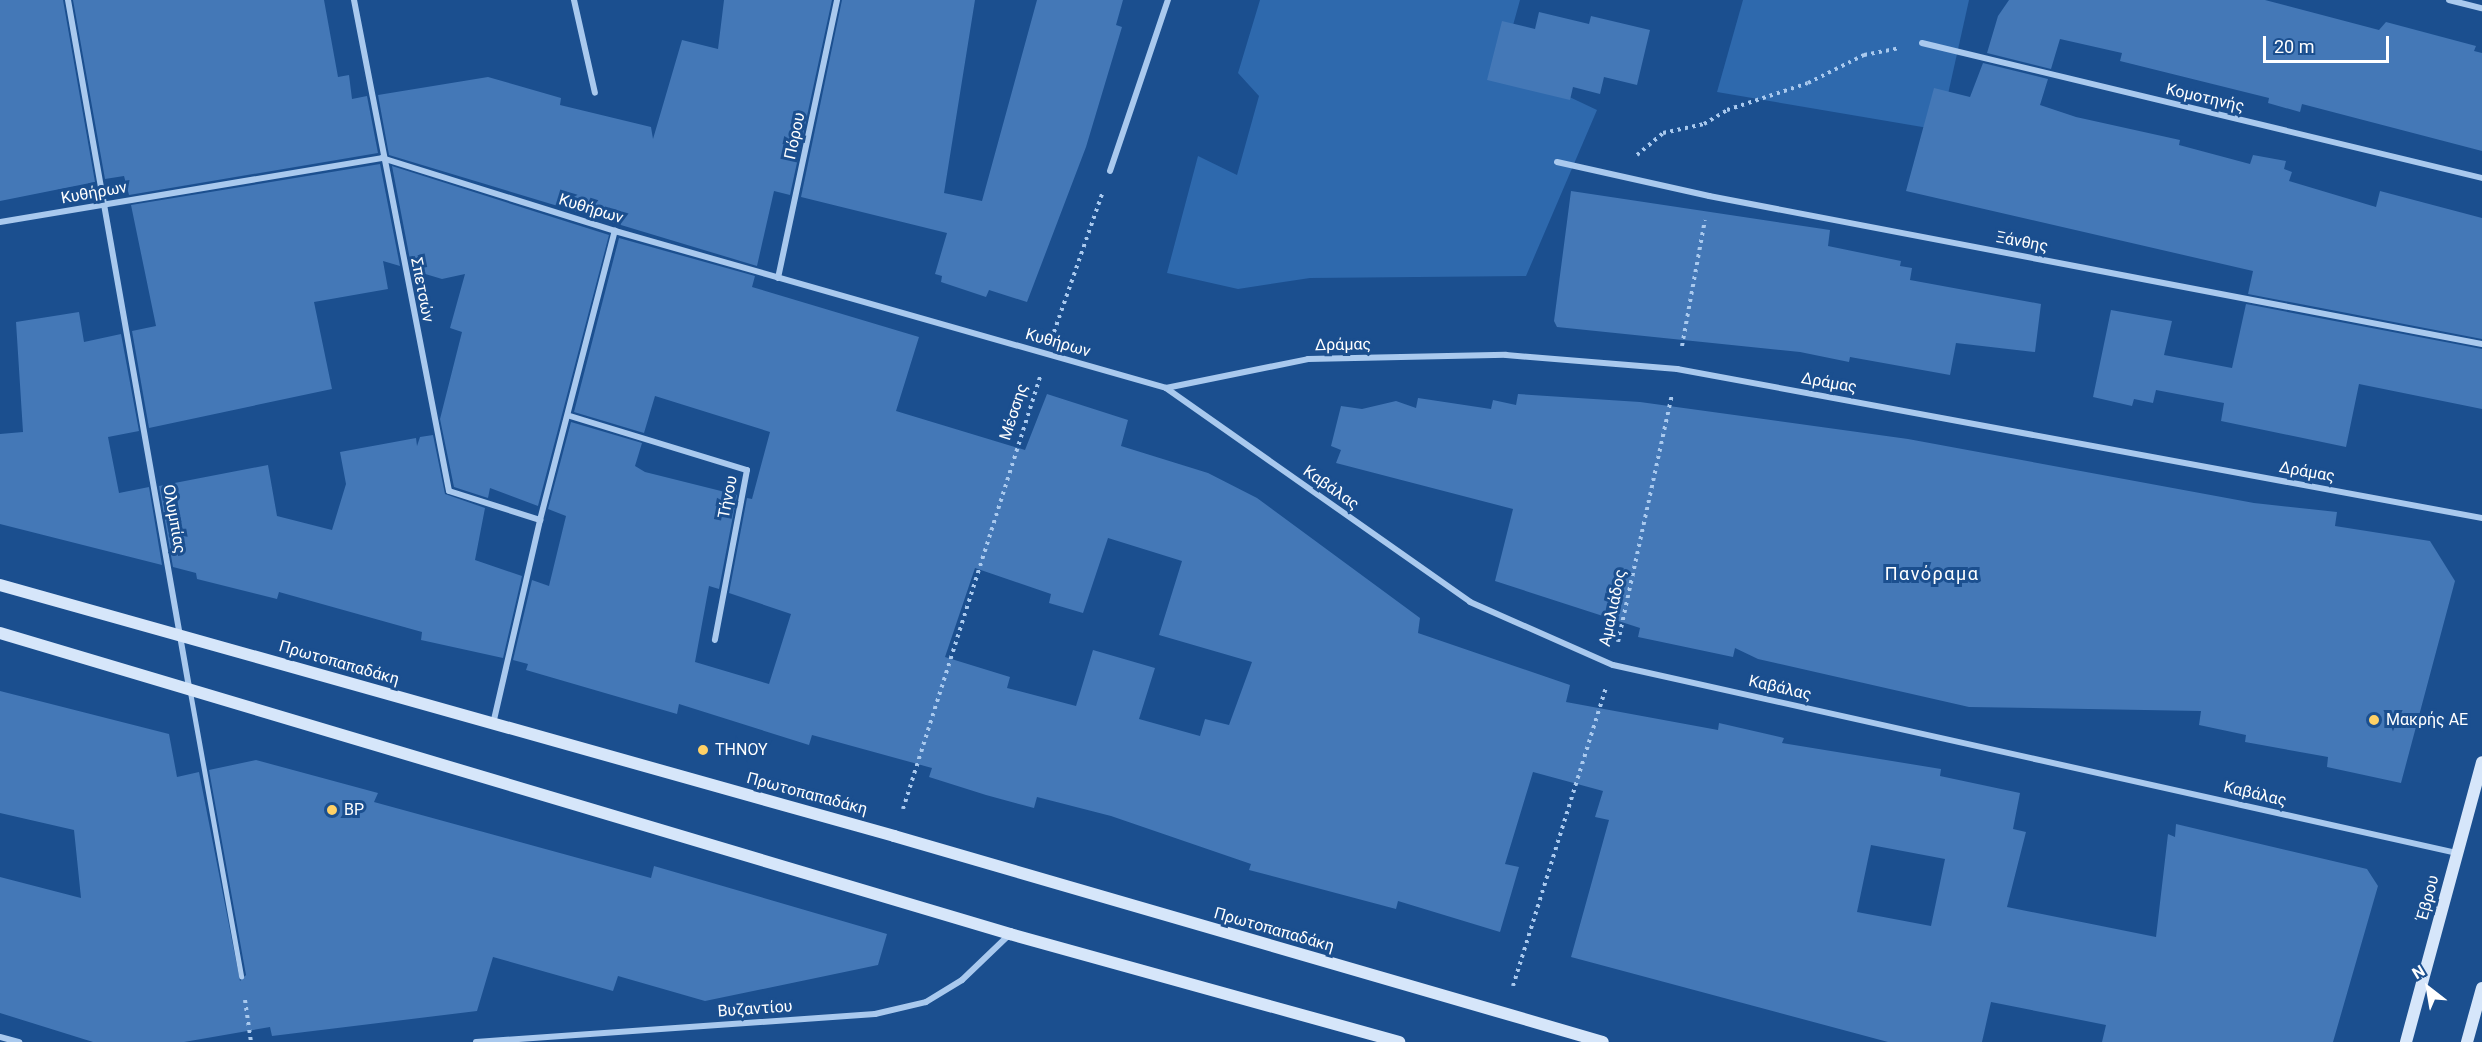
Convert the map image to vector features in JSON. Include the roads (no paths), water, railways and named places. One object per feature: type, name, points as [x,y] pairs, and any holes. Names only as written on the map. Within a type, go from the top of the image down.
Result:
[{"type":"main road","name":"Πρωτοπαπαδάκη","points":[[0,585],[894,836],[1603,1042]]},
{"type":"main road","points":[[0,633],[189,687],[1010,934],[1399,1042]]},
{"type":"main road","name":"Έβρου","points":[[2406,1042],[2482,762]]},
{"type":"main road","points":[[2467,1042],[2482,988]]},
{"type":"street","name":"Ολυμπίας","points":[[68,0],[241,975]]},
{"type":"street","name":"Σπετσών","points":[[354,0],[382,158],[449,491],[540,520]]},
{"type":"street","points":[[574,0],[595,93]]},
{"type":"street","name":"Πόρου","points":[[778,278],[837,0]]},
{"type":"street","points":[[1110,171],[1168,0]]},
{"type":"street","points":[[2449,0],[2482,8]]},
{"type":"street","name":"Κομοτηνής","points":[[1922,44],[2482,178]]},
{"type":"street","name":"Κυθήρων","points":[[0,222],[382,158],[615,231],[1166,388]]},
{"type":"street","name":"Ξάνθης","points":[[1557,162],[1709,196],[2482,344]]},
{"type":"street","points":[[493,724],[540,520],[570,416],[615,231]]},
{"type":"street","name":"Δράμας","points":[[1166,388],[1308,359],[1506,355],[1677,369],[2482,518]]},
{"type":"street","name":"Καβάλας","points":[[1166,388],[1470,602],[1613,664],[2457,853]]},
{"type":"street","name":"Τήνου","points":[[570,416],[747,470],[715,640]]},
{"type":"street","name":"Βυζαντίου","points":[[476,1042],[875,1014],[926,1002],[962,980],[1010,934]]},
{"type":"street","points":[[0,1037],[19,1042]]},
{"type":"place","name":"Μακρής ΑΕ","points":[[2374,720]]},
{"type":"place","name":"ΤΗΝΟΥ","points":[[703,750]]},
{"type":"place","name":"BP","points":[[332,810]]},
{"type":"district","name":"Πανόραμα","points":[[1932,574]]}]
